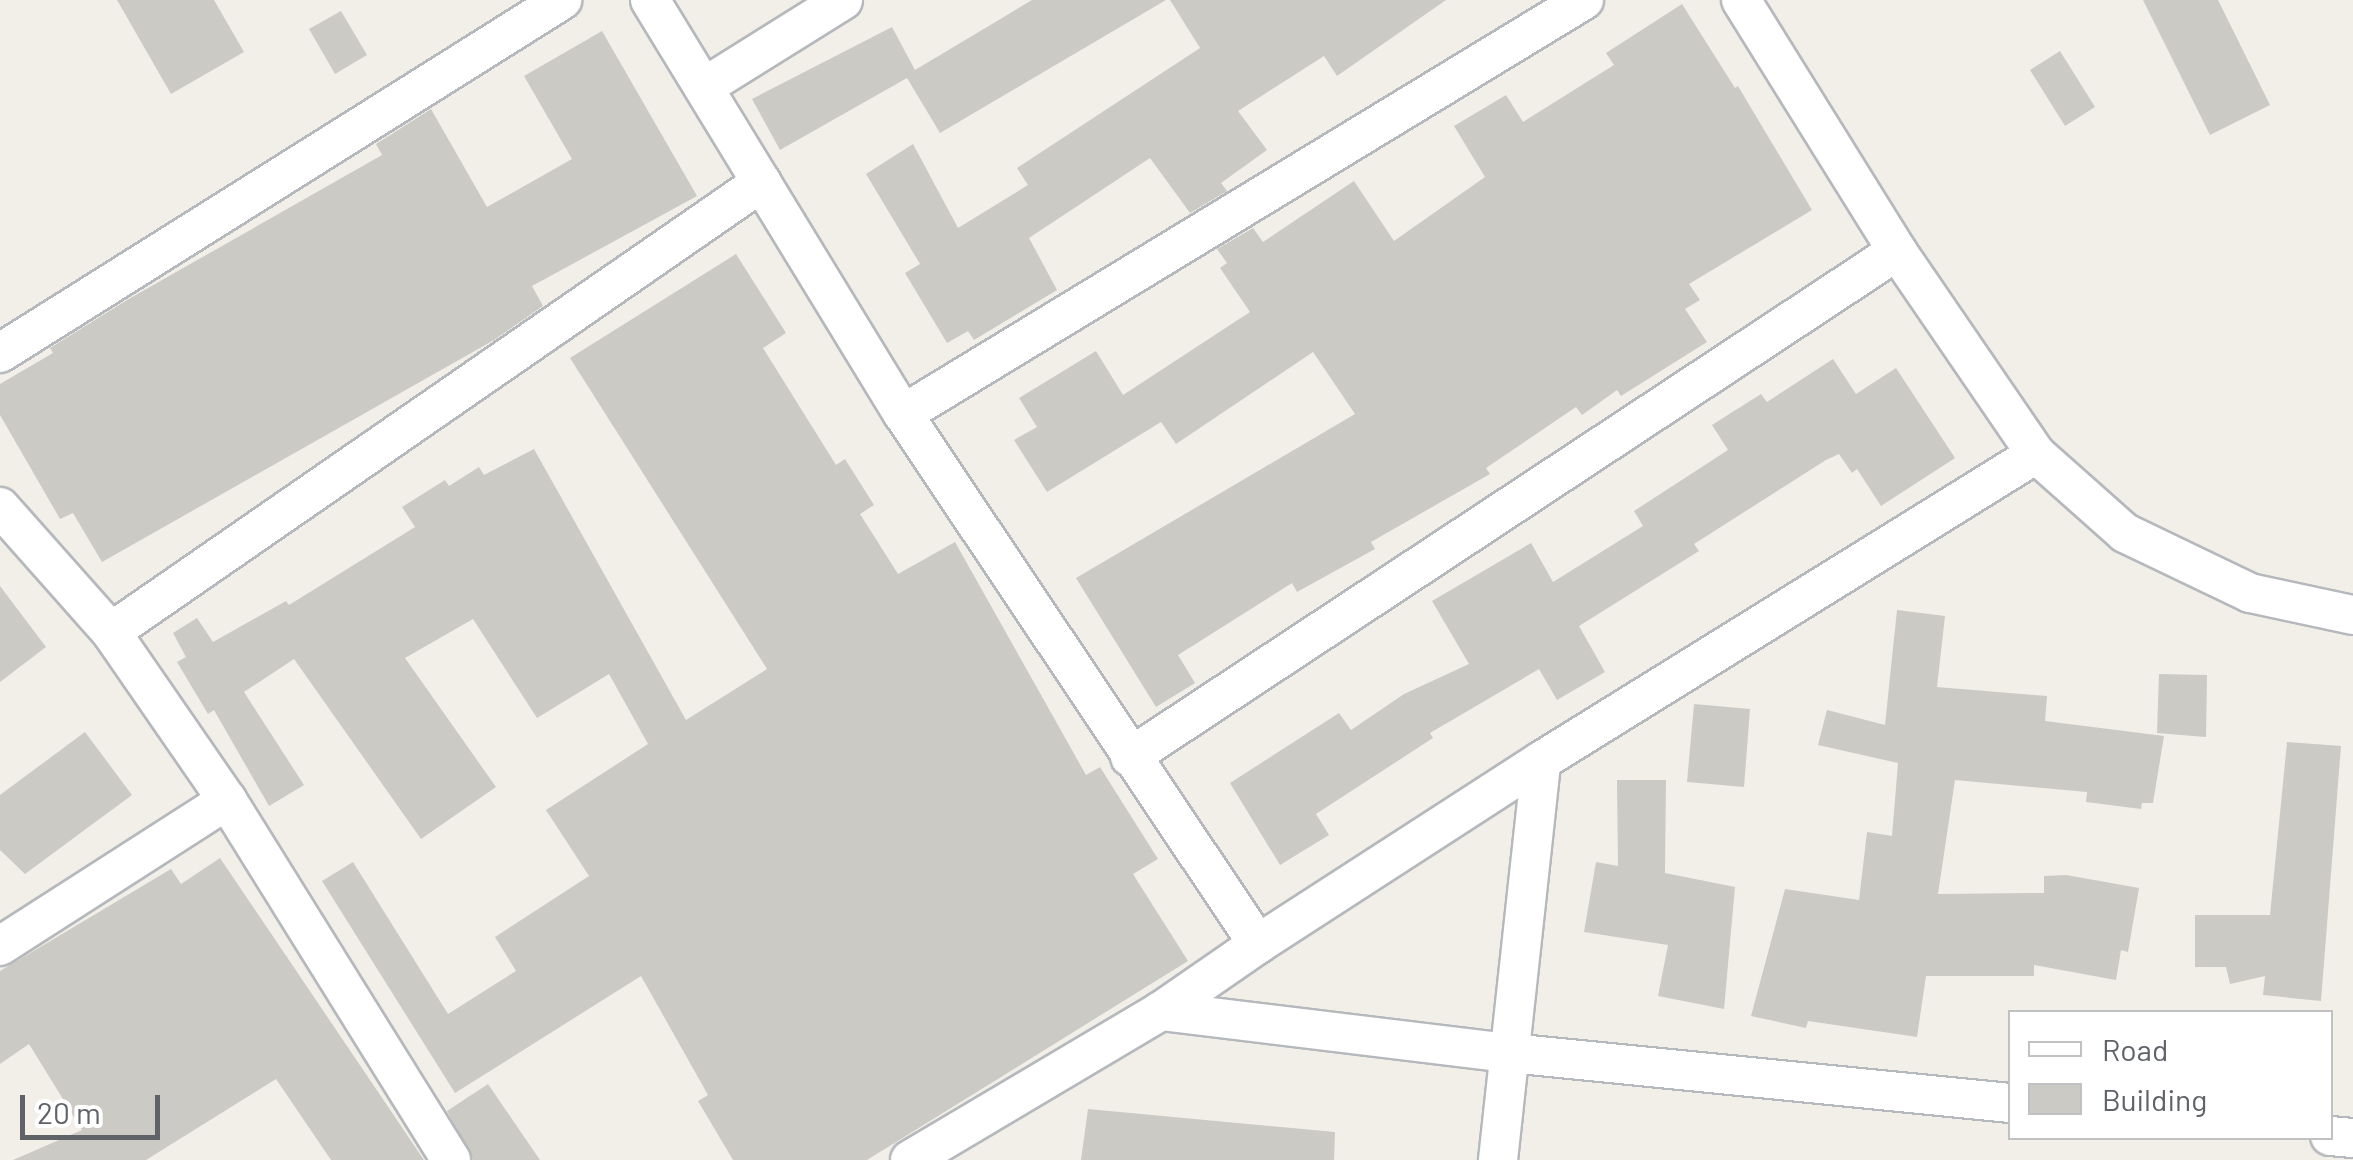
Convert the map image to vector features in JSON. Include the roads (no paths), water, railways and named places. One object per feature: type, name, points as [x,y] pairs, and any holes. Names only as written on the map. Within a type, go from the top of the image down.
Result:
[{"type":"street","points":[[0,353],[562,0]]},
{"type":"street","points":[[650,0],[903,414],[1258,944]]},
{"type":"street","points":[[704,87],[844,0]]},
{"type":"street","points":[[903,414],[1584,0]]},
{"type":"street","points":[[1740,0],[1898,251],[2036,454],[2125,533],[2250,592],[2353,616]]},
{"type":"street","points":[[112,632],[762,182]]},
{"type":"street","points":[[1130,756],[1898,251]]},
{"type":"street","points":[[910,1160],[1161,1010],[1541,762],[2036,454]]},
{"type":"street","points":[[2,515],[112,632],[227,800],[451,1160]]},
{"type":"street","points":[[1498,1160],[1541,762]]},
{"type":"street","points":[[0,946],[227,800]]},
{"type":"street","points":[[1161,1010],[1510,1052],[2008,1103]]}]
